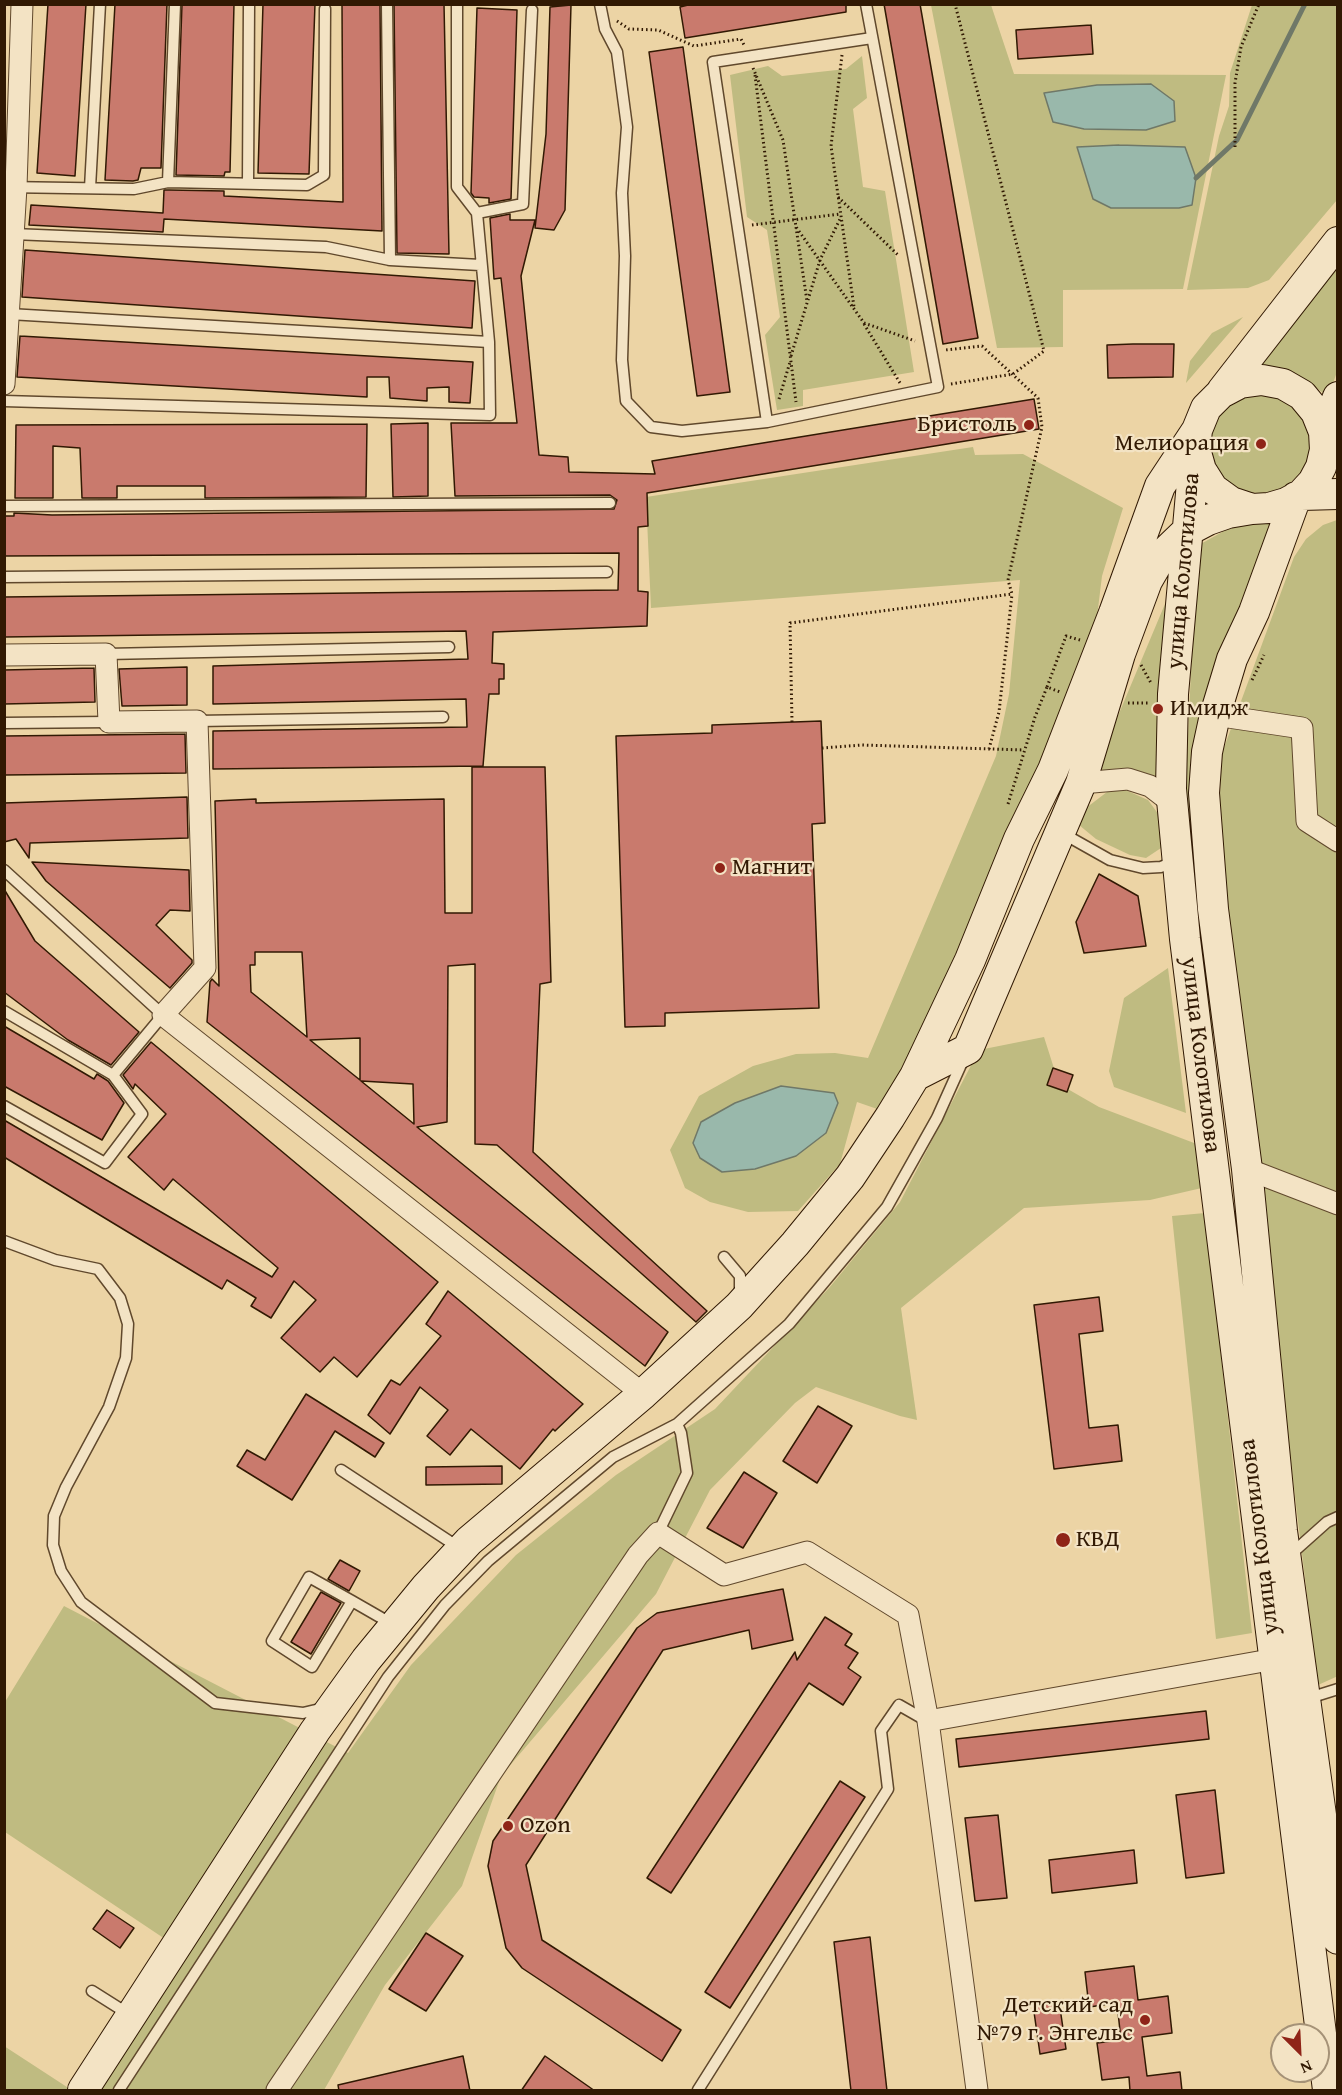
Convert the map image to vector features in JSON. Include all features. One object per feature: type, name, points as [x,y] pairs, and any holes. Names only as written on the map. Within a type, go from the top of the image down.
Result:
[{"type":"main road","name":"улица Колотилова","points":[[1328,2091],[1331,2047],[1287,1658],[1172,803],[1173,694],[1196,440],[1206,408],[1221,393],[1338,242]]},
{"type":"main road","name":"улица Колотилова","points":[[1221,393],[1240,382],[1262,380],[1283,384],[1302,395],[1309,403],[1316,412],[1328,440]]},
{"type":"main road","name":"улица Колотилова","points":[[1338,397],[1321,467],[1313,482],[1298,496],[1254,612],[1232,660],[1215,714],[1207,752],[1204,793],[1206,842],[1247,1169],[1286,1559],[1287,1658],[1305,1699],[1338,1939]]},
{"type":"main road","name":"улица Колотилова","points":[[1196,440],[1201,470],[1213,489],[1231,502],[1252,509]]},
{"type":"main road","points":[[83,2091],[333,1706],[394,1625],[461,1549],[643,1394],[740,1306],[850,1177],[915,1076],[970,960],[1019,839],[1053,770],[1160,486],[1196,440]]},
{"type":"main road","points":[[915,1076],[968,1049],[1081,783],[1120,654],[1147,581],[1162,555],[1187,531],[1228,513],[1269,508],[1298,496],[1338,494]]},
{"type":"street","points":[[4,384],[13,234],[10,187],[22,4]]},
{"type":"street","points":[[4,655],[106,654],[109,722],[197,721],[205,968],[163,1015],[643,1394]]},
{"type":"street","points":[[1215,714],[1302,729],[1307,821],[1338,841]]},
{"type":"street","points":[[1081,783],[1128,779],[1150,786],[1172,803]]},
{"type":"street","points":[[1247,1169],[1338,1204]]},
{"type":"street","points":[[277,2091],[638,1555],[658,1533],[724,1575],[807,1552],[908,1615],[928,1721],[977,2091]]},
{"type":"street","points":[[928,1721],[1287,1658]]},
{"type":"lane","points":[[90,188],[100,4]]},
{"type":"lane","points":[[168,182],[175,4]]},
{"type":"lane","points":[[248,183],[249,4]]},
{"type":"lane","points":[[387,4],[390,260]]},
{"type":"lane","points":[[4,401],[490,415],[489,342],[480,265],[477,213],[457,188],[457,4]]},
{"type":"lane","points":[[601,7],[605,29],[617,52],[627,127],[622,193],[625,256],[622,360],[626,401],[651,427],[682,431],[770,422],[938,387],[866,4]]},
{"type":"lane","points":[[10,187],[134,189],[168,182],[307,184],[324,176],[325,9]]},
{"type":"lane","points":[[477,213],[523,204],[532,10]]},
{"type":"lane","points":[[770,422],[713,62],[872,38]]},
{"type":"lane","points":[[13,234],[326,248],[390,260],[480,265]]},
{"type":"lane","points":[[9,314],[489,342]]},
{"type":"lane","points":[[4,506],[610,503]]},
{"type":"lane","points":[[4,577],[607,572]]},
{"type":"lane","points":[[106,654],[449,647]]},
{"type":"lane","points":[[197,721],[444,717]]},
{"type":"lane","points":[[4,723],[109,722]]},
{"type":"lane","points":[[1061,832],[1110,860],[1143,868],[1161,867],[1178,860]]},
{"type":"lane","points":[[4,870],[163,1015],[113,1075]]},
{"type":"lane","points":[[4,1011],[113,1075],[142,1114],[105,1163],[4,1106]]},
{"type":"lane","points":[[119,2091],[388,1677],[445,1605],[488,1561],[613,1457],[677,1424],[789,1324],[887,1207],[936,1118],[968,1049]]},
{"type":"lane","points":[[4,1241],[55,1260],[98,1269],[120,1298],[128,1324],[126,1358],[109,1407],[66,1487],[54,1516],[53,1545],[61,1571],[81,1602],[215,1703],[303,1713],[333,1706]]},
{"type":"lane","points":[[724,1257],[740,1276],[740,1306]]},
{"type":"lane","points":[[658,1533],[687,1473],[681,1433],[677,1424]]},
{"type":"lane","points":[[341,1470],[461,1549]]},
{"type":"lane","points":[[1286,1559],[1327,1522],[1338,1517]]},
{"type":"lane","points":[[352,1601],[312,1667],[272,1641],[309,1577],[352,1601],[394,1625]]},
{"type":"lane","points":[[1305,1699],[1338,1689]]},
{"type":"lane","points":[[698,2091],[888,1789],[881,1731],[899,1705],[928,1721]]},
{"type":"lane","points":[[92,1991],[131,2016]]},
{"type":"path","points":[[938,387],[1012,374],[1044,351],[955,4]]},
{"type":"path","points":[[1235,147],[1235,82],[1241,46],[1259,4]]},
{"type":"path","points":[[601,7],[629,29],[658,30],[694,46],[741,39],[783,140],[807,302]]},
{"type":"path","points":[[843,42],[831,146],[855,310]]},
{"type":"path","points":[[754,69],[798,416]]},
{"type":"path","points":[[838,196],[915,269]]},
{"type":"path","points":[[770,422],[820,260],[841,216]]},
{"type":"path","points":[[738,226],[841,216]]},
{"type":"path","points":[[796,226],[864,322],[907,393]]},
{"type":"path","points":[[864,322],[930,346],[948,350],[982,346],[1038,398],[1042,427],[1008,580],[1012,594],[999,712],[989,749]]},
{"type":"path","points":[[792,722],[790,623],[1012,594]]},
{"type":"path","points":[[822,748],[862,745],[1024,750]]},
{"type":"shaded area","points":[[931,5],[991,5],[1014,74],[1226,75],[1183,289],[1063,290],[1063,347],[997,348]]},
{"type":"shaded area","points":[[1252,5],[1337,5],[1337,200],[1269,280],[1248,288],[1187,290],[1219,136],[1229,106],[1230,73]]},
{"type":"shaded area","points":[[862,56],[867,98],[853,109],[863,187],[885,191],[914,372],[803,390],[803,406],[777,410],[765,335],[780,317],[767,230],[747,217],[730,75],[768,66],[782,76],[846,69]]},
{"type":"shaded area","points":[[1151,84],[1174,101],[1175,121],[1146,130],[1084,129],[1053,122],[1044,93],[1097,85]]},
{"type":"shaded area","points":[[1119,145],[1185,147],[1196,178],[1192,205],[1179,208],[1111,208],[1093,199],[1077,147]]},
{"type":"shaded area","points":[[1337,257],[1337,372],[1328,397],[1309,382],[1254,369]]},
{"type":"shaded area","points":[[1243,317],[1186,383],[1190,361],[1212,333]]},
{"type":"shaded area","points":[[1260,393],[1288,401],[1302,415],[1310,443],[1302,471],[1288,485],[1260,493],[1232,485],[1218,471],[1210,443],[1218,415],[1232,401]]},
{"type":"shaded area","points":[[973,447],[975,455],[1023,454],[1123,508],[1102,576],[1096,625],[1005,858],[883,1111],[857,1102],[840,1164],[798,1211],[748,1212],[710,1202],[685,1188],[670,1150],[699,1096],[753,1066],[796,1054],[835,1053],[868,1058],[996,756],[1009,694],[1020,580],[651,608],[646,497]],"holes":[[[735,1103],[693,1143],[701,1122]]]},
{"type":"shaded area","points":[[1286,515],[1206,714],[1207,911],[1214,1058],[1200,1015],[1185,797],[1197,546],[1233,526]]},
{"type":"shaded area","points":[[1337,520],[1338,1676],[1318,1685],[1231,972],[1219,814],[1222,753],[1294,557],[1306,539],[1323,525]]},
{"type":"shaded area","points":[[1170,592],[1161,785],[1147,774],[1121,768],[1094,773]]},
{"type":"shaded area","points":[[1121,788],[1148,800],[1165,823],[1167,838],[1161,848],[1146,858],[1130,855],[1096,839],[1079,825],[1086,808],[1107,792]]},
{"type":"shaded area","points":[[1168,968],[1186,1113],[1114,1087],[1109,1071],[1124,998]]},
{"type":"shaded area","points":[[1044,1037],[1059,1084],[1099,1107],[1202,1146],[1206,1187],[1150,1200],[1024,1208],[901,1308],[917,1420],[816,1387],[795,1403],[710,1490],[656,1594],[501,1776],[462,1886],[385,1985],[324,2090],[5,2090],[4,2046],[70,2089],[168,1941],[5,1832],[5,1702],[64,1606],[348,1753],[411,1665],[516,1555],[616,1475],[715,1409],[829,1288],[900,1202],[979,1050]]},
{"type":"shaded area","points":[[781,1086],[834,1093],[838,1103],[826,1133],[796,1156],[755,1169],[722,1172],[700,1158],[693,1143],[701,1122],[735,1103]]},
{"type":"shaded area","points":[[1205,1213],[1252,1633],[1216,1639],[1172,1216]]},
{"type":"building","points":[[48,4],[86,4],[75,176],[37,173]]},
{"type":"building","points":[[115,4],[167,4],[161,168],[141,168],[138,180],[133,181],[105,180]]},
{"type":"building","points":[[182,4],[234,4],[230,172],[225,172],[224,176],[176,175]]},
{"type":"building","points":[[263,4],[315,4],[309,174],[258,173]]},
{"type":"building","points":[[342,4],[380,4],[382,231],[164,219],[163,232],[29,225],[31,205],[163,213],[164,190],[224,191],[224,196],[343,202]]},
{"type":"building","points":[[394,4],[444,4],[449,254],[397,253]]},
{"type":"building","points":[[692,4],[846,4],[846,12],[685,38],[680,7]]},
{"type":"building","points":[[884,4],[920,4],[978,338],[943,344]]},
{"type":"building","points":[[571,5],[565,210],[554,230],[535,228],[546,134],[550,7]]},
{"type":"building","points":[[477,8],[517,10],[511,199],[489,203],[489,198],[474,197],[471,193]]},
{"type":"building","points":[[1091,25],[1093,54],[1018,59],[1016,30]]},
{"type":"building","points":[[683,47],[730,392],[697,396],[649,52]]},
{"type":"building","points":[[510,214],[510,220],[535,220],[521,276],[539,455],[568,457],[569,472],[655,474],[652,461],[1034,399],[1039,429],[647,493],[648,526],[638,527],[638,591],[648,592],[647,626],[493,632],[492,663],[504,664],[504,679],[499,679],[499,694],[489,694],[483,766],[213,769],[213,731],[467,727],[466,699],[213,704],[213,666],[468,659],[466,631],[4,637],[4,597],[618,590],[619,553],[4,556],[4,516],[14,516],[14,513],[52,515],[614,509],[617,500],[610,495],[455,496],[451,423],[517,423],[501,278],[494,279],[490,218]]},
{"type":"building","points":[[25,250],[475,281],[472,328],[22,297]]},
{"type":"building","points":[[20,336],[473,362],[470,403],[449,402],[449,387],[427,388],[427,401],[390,398],[389,377],[367,377],[367,397],[17,377]]},
{"type":"building","points":[[1174,344],[1173,377],[1108,378],[1107,345]]},
{"type":"building","points":[[428,423],[428,496],[393,497],[391,424]]},
{"type":"building","points":[[367,424],[366,497],[205,498],[205,486],[117,486],[117,498],[82,498],[80,448],[53,446],[53,498],[15,498],[16,425]]},
{"type":"building","points":[[187,667],[187,705],[122,706],[119,669]]},
{"type":"building","points":[[94,668],[95,702],[4,704],[4,670]]},
{"type":"building","points":[[821,721],[825,823],[812,824],[819,1008],[665,1013],[665,1026],[625,1027],[616,736],[712,733],[712,725]]},
{"type":"building","points":[[185,734],[186,773],[4,775],[4,736]]},
{"type":"building","points":[[472,767],[545,767],[551,982],[540,984],[533,1152],[707,1311],[696,1322],[497,1145],[475,1144],[475,964],[448,966],[447,1122],[417,1127],[668,1332],[645,1366],[207,1022],[212,979],[219,986],[215,801],[256,799],[256,803],[444,799],[445,913],[472,913]],"holes":[[[255,952],[302,952],[307,1037],[251,992],[250,965],[255,965]],[[360,1038],[360,1080],[310,1040]],[[361,1081],[413,1084],[414,1124]]]},
{"type":"building","points":[[187,797],[188,838],[30,843],[29,858],[16,839],[4,842],[4,803]]},
{"type":"building","points":[[32,862],[189,870],[190,911],[170,910],[156,925],[192,960],[192,963],[170,988],[46,881]]},
{"type":"building","points":[[1099,874],[1138,896],[1146,946],[1084,953],[1076,922]]},
{"type":"building","points":[[4,889],[35,941],[139,1032],[111,1065],[68,1040],[4,992]]},
{"type":"building","points":[[4,1026],[94,1079],[97,1074],[108,1081],[124,1103],[102,1140],[4,1086]]},
{"type":"building","points":[[151,1042],[438,1282],[357,1377],[334,1357],[320,1372],[281,1338],[316,1300],[294,1281],[271,1318],[251,1306],[256,1298],[227,1280],[222,1289],[4,1157],[4,1120],[272,1277],[278,1268],[173,1179],[164,1190],[128,1157],[166,1114],[135,1084],[133,1089],[123,1075]]},
{"type":"building","points":[[1053,1068],[1073,1075],[1067,1092],[1047,1085]]},
{"type":"building","points":[[448,1291],[583,1404],[555,1431],[553,1429],[520,1469],[471,1429],[450,1455],[427,1436],[448,1410],[420,1387],[390,1434],[368,1415],[391,1380],[400,1385],[441,1336],[426,1324]]},
{"type":"building","points":[[1099,1297],[1103,1331],[1079,1334],[1089,1428],[1118,1425],[1122,1461],[1054,1469],[1034,1305]]},
{"type":"building","points":[[306,1394],[384,1443],[375,1457],[335,1431],[292,1500],[237,1466],[247,1450],[265,1460]]},
{"type":"building","points":[[818,1406],[852,1426],[817,1483],[783,1461]]},
{"type":"building","points":[[502,1466],[502,1484],[426,1485],[426,1467]]},
{"type":"building","points":[[744,1472],[777,1493],[743,1548],[707,1528]]},
{"type":"building","points":[[340,1560],[360,1571],[349,1591],[328,1579]]},
{"type":"building","points":[[783,1589],[793,1640],[752,1649],[749,1630],[663,1650],[526,1865],[542,1940],[681,2030],[662,2061],[522,1968],[506,1948],[488,1866],[493,1841],[637,1628],[657,1613]]},
{"type":"building","points":[[321,1592],[341,1603],[311,1654],[291,1642]]},
{"type":"building","points":[[825,1617],[852,1634],[845,1645],[858,1653],[848,1668],[861,1677],[843,1705],[809,1683],[671,1893],[647,1878],[795,1652],[797,1660]]},
{"type":"building","points":[[1206,1711],[1209,1739],[959,1767],[956,1739]]},
{"type":"building","points":[[840,1781],[865,1797],[730,2008],[705,1992]]},
{"type":"building","points":[[1215,1790],[1224,1873],[1186,1878],[1176,1795]]},
{"type":"building","points":[[998,1815],[1007,1898],[975,1901],[965,1818]]},
{"type":"building","points":[[1134,1850],[1137,1883],[1052,1893],[1049,1860]]},
{"type":"building","points":[[107,1910],[134,1928],[120,1948],[93,1929]]},
{"type":"building","points":[[426,1933],[463,1956],[426,2011],[389,1989]]},
{"type":"building","points":[[870,1937],[887,2091],[851,2091],[834,1942]]},
{"type":"building","name":"Детский сад №79 г. Энгельс","points":[[1134,1966],[1138,2000],[1168,1996],[1172,2033],[1142,2037],[1147,2076],[1180,2072],[1182,2091],[1130,2091],[1129,2077],[1102,2080],[1097,2043],[1121,2040],[1117,2003],[1089,2007],[1085,1972]]},
{"type":"building","points":[[1059,2001],[1066,2049],[1040,2054],[1033,2005]]},
{"type":"building","points":[[463,2056],[470,2091],[339,2091],[338,2085]]},
{"type":"building","points":[[545,2056],[595,2091],[521,2091]]},
{"type":"waterway","points":[[1196,178],[1237,140],[1305,4]]},
{"type":"place","name":"Бристоль","points":[[1029,425]]},
{"type":"place","name":"Мелиорация","points":[[1261,444]]},
{"type":"place","name":"Имидж","points":[[1158,709]]},
{"type":"place","name":"Магнит","points":[[720,868]]},
{"type":"place","name":"КВД","points":[[1063,1540]]},
{"type":"place","name":"Ozon","points":[[508,1826]]},
{"type":"place","name":"Детский сад №79 г. Энгельс","points":[[1145,2020]]}]
